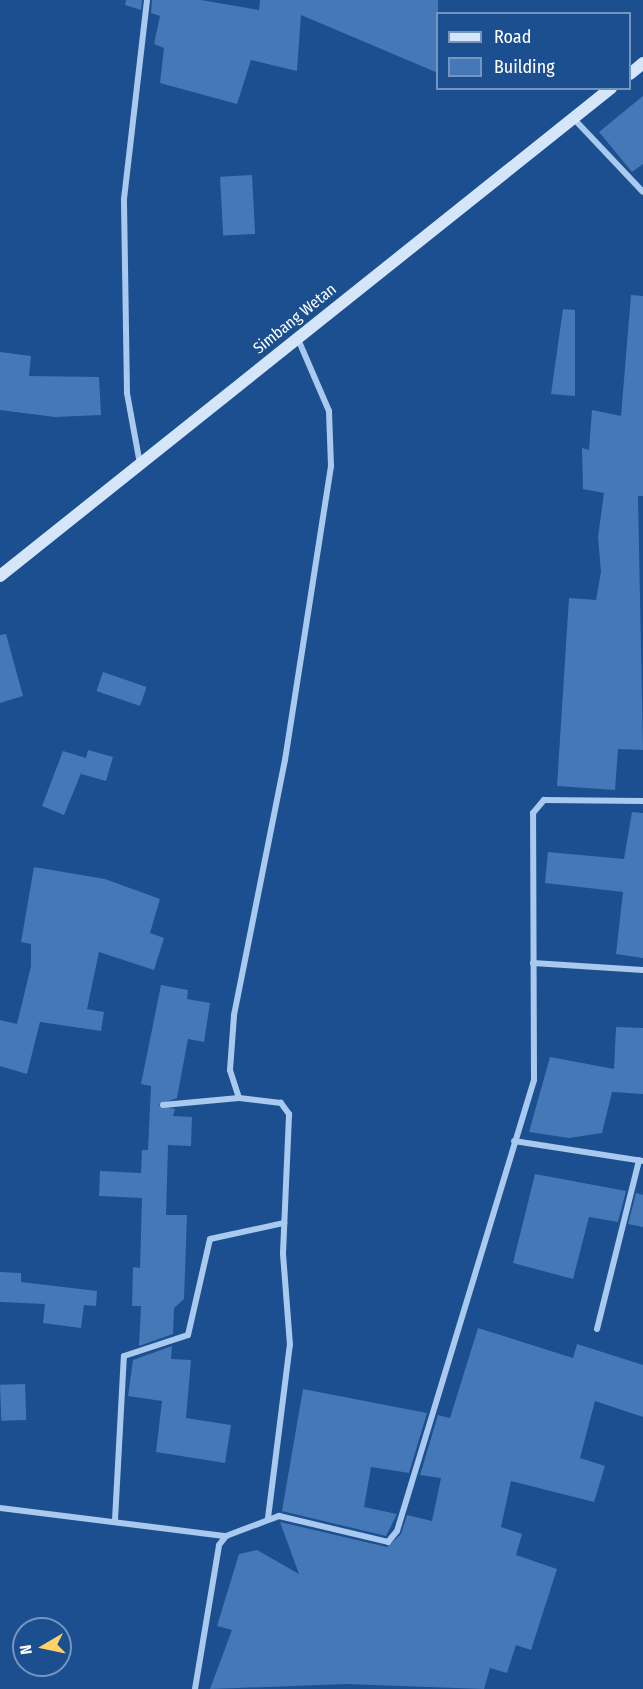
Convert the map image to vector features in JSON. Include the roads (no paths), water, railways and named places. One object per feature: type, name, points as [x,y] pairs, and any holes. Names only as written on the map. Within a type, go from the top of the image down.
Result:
[{"type":"street","points":[[140,465],[127,393],[124,199],[147,0]]},
{"type":"street","points":[[631,73],[643,63]]},
{"type":"street","name":"Simbang Wetan","points":[[0,576],[609,90]]},
{"type":"street","points":[[574,119],[643,192]]},
{"type":"street","points":[[239,1098],[230,1070],[234,1015],[285,760],[331,466],[329,411],[298,339]]},
{"type":"street","points":[[195,1689],[219,1545],[226,1536],[268,1518],[279,1516],[388,1542],[397,1531],[534,1080],[533,963],[537,806],[544,800],[643,801]]},
{"type":"street","points":[[533,963],[643,970]]},
{"type":"street","points":[[163,1105],[239,1098],[281,1103],[289,1114],[284,1223],[290,1345],[268,1518]]},
{"type":"street","points":[[514,1142],[641,1161],[597,1329]]},
{"type":"street","points":[[115,1520],[124,1356],[188,1335],[210,1239],[284,1223]]},
{"type":"street","points":[[0,1508],[115,1520],[226,1536]]}]
